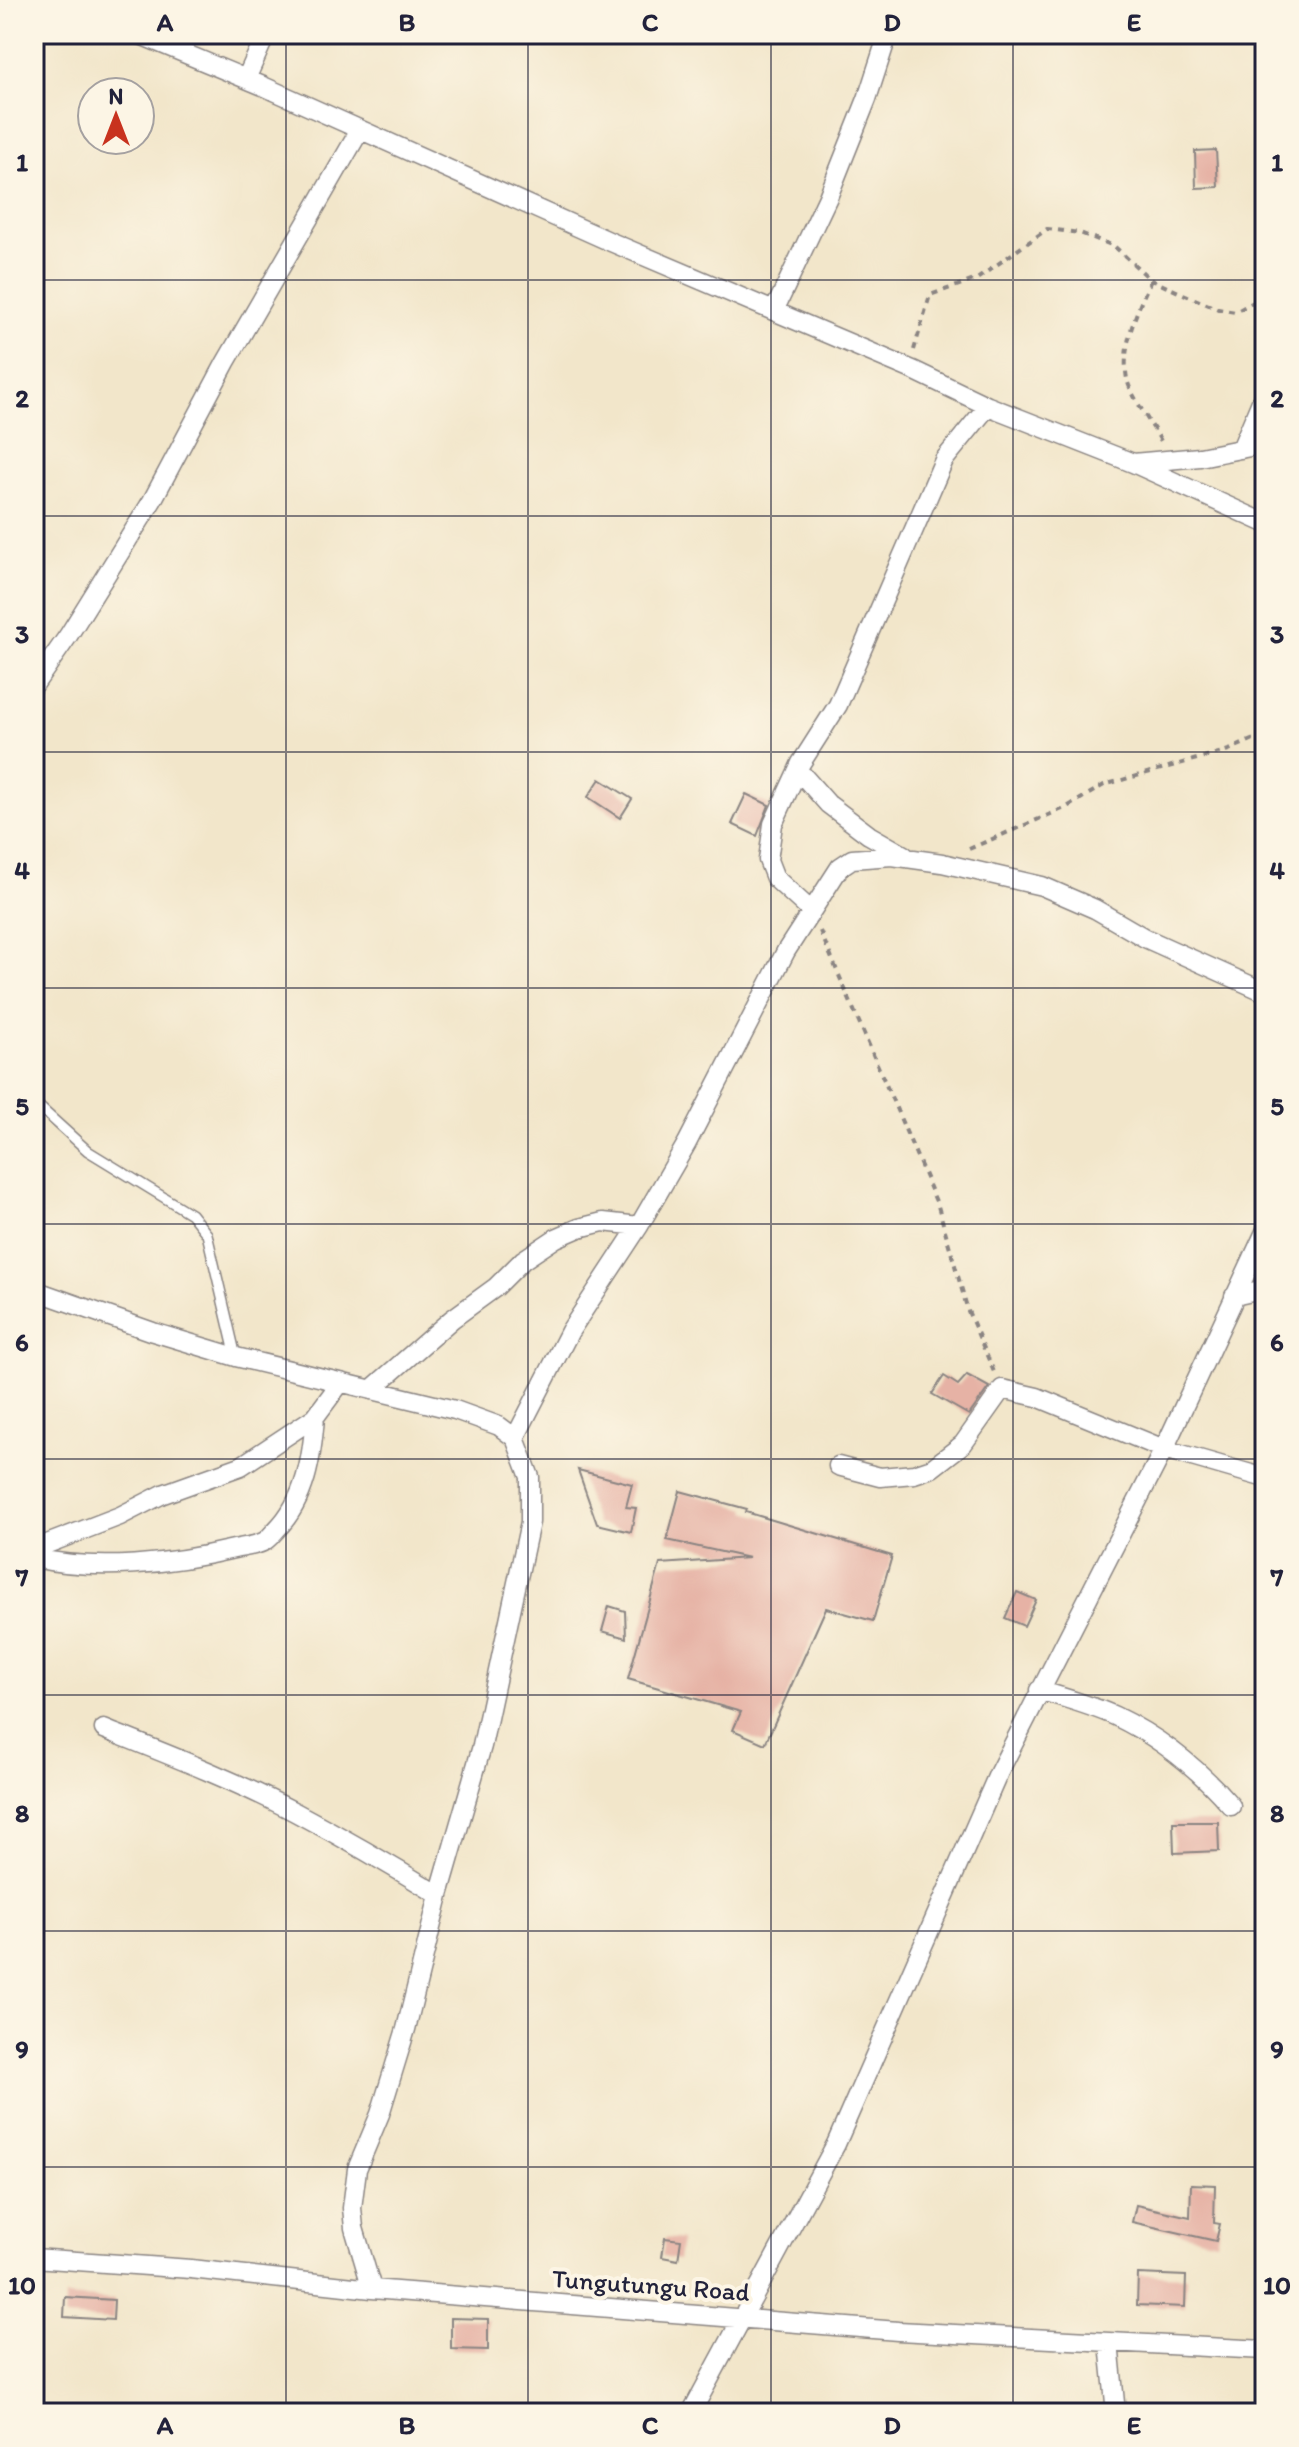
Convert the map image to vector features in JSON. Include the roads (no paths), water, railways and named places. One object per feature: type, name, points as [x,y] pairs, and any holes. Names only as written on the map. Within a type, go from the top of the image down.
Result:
[{"type":"street","points":[[138,34],[611,242],[908,368],[988,406],[1133,463],[1265,523]]},
{"type":"street","points":[[246,79],[266,34]]},
{"type":"street","points":[[774,311],[828,197],[867,99],[888,34]]},
{"type":"street","points":[[34,685],[152,501],[226,362],[360,130]]},
{"type":"street","points":[[1241,449],[1265,392]]},
{"type":"street","points":[[811,911],[775,878],[768,860],[773,824],[798,770],[838,705],[944,460],[988,406]]},
{"type":"street","points":[[1133,463],[1265,444]]},
{"type":"street","points":[[798,770],[828,804],[869,835],[908,858]]},
{"type":"street","points":[[515,1438],[570,1331],[639,1226],[687,1143],[786,951],[840,867],[852,859],[908,858],[1042,886],[1095,909],[1145,938],[1265,992]]},
{"type":"street","points":[[372,1389],[452,1319],[496,1287],[523,1260],[556,1238],[603,1222],[639,1226]]},
{"type":"street","points":[[691,2413],[836,2144],[967,1843],[1039,1690],[1164,1449],[1265,1232]]},
{"type":"street","points":[[1234,1296],[1265,1289]]},
{"type":"street","points":[[34,1290],[153,1332],[236,1357],[455,1410],[499,1426],[515,1438],[530,1477],[530,1522],[482,1746],[439,1895],[406,2029],[380,2114],[357,2169],[352,2208],[354,2228],[372,2289]]},
{"type":"street","points":[[34,1549],[120,1516],[163,1494],[241,1466],[315,1417],[341,1382]]},
{"type":"street","points":[[838,1466],[880,1477],[914,1474],[932,1468],[963,1444],[1002,1389],[1051,1402],[1164,1449],[1265,1478]]},
{"type":"street","points":[[34,1558],[57,1563],[121,1564],[212,1554],[264,1542],[285,1521],[302,1491],[312,1453],[315,1417]]},
{"type":"street","points":[[1039,1690],[1113,1715],[1149,1734],[1207,1779],[1231,1806]]},
{"type":"street","points":[[104,1729],[199,1767],[294,1811],[439,1895]]},
{"type":"street","name":"Tungutungu Road","points":[[34,2258],[191,2269],[372,2289],[744,2318],[1109,2343],[1265,2350]]},
{"type":"street","points":[[1109,2343],[1116,2413]]},
{"type":"lane","points":[[34,1102],[88,1151],[191,1214],[207,1234],[236,1357]]}]
